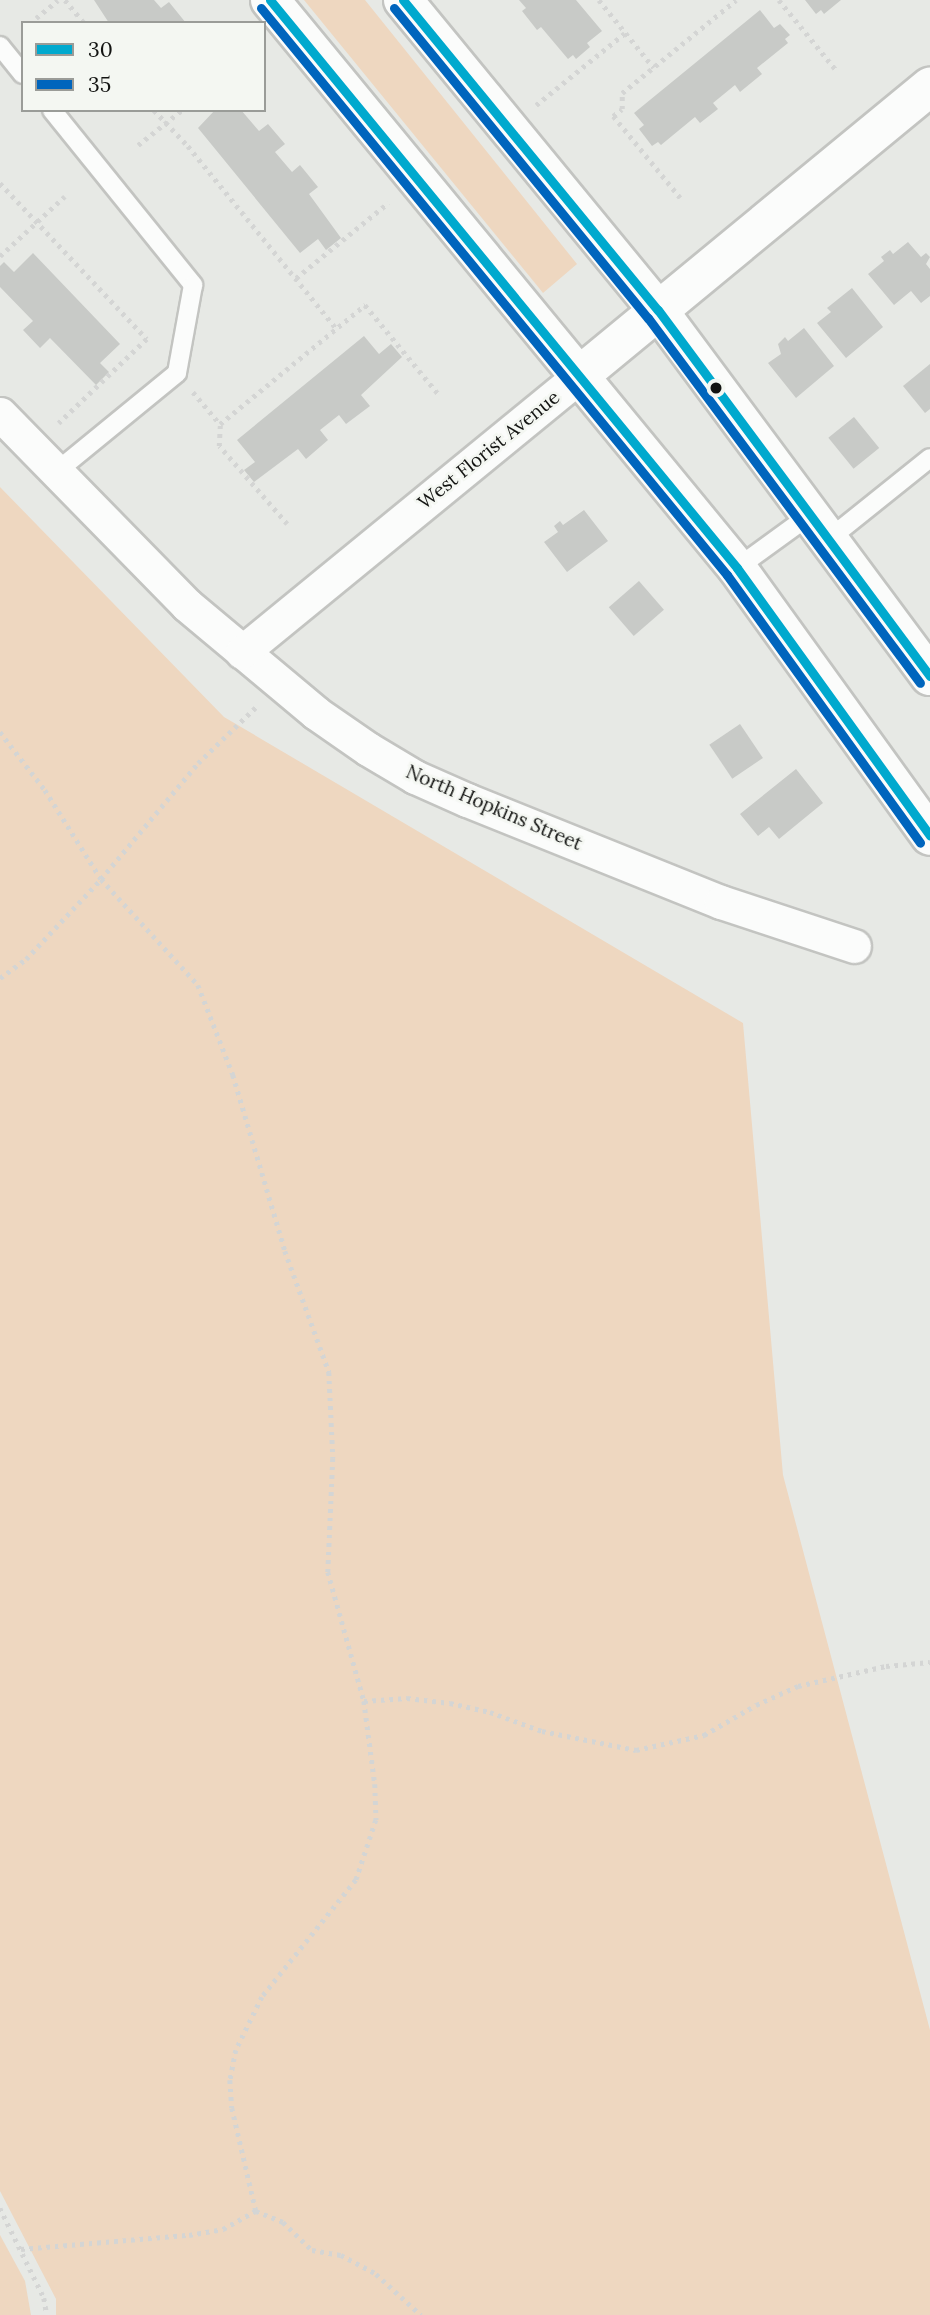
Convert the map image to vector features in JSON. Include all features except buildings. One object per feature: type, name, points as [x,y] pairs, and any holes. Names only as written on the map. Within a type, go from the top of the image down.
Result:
[{"type":"main road","points":[[270,0],[737,568],[930,836]]},
{"type":"main road","points":[[403,0],[658,310],[930,676]]},
{"type":"main road","name":"West Florist Avenue","points":[[579,376],[930,87]]},
{"type":"street","name":"West Florist Avenue","points":[[243,652],[579,376]]},
{"type":"street","name":"North Hopkins Street","points":[[0,414],[187,605],[280,683],[368,749],[415,777],[721,902],[854,946]]},
{"type":"lane","points":[[0,46],[21,72]]},
{"type":"lane","points":[[54,112],[193,285],[177,373],[56,472]]},
{"type":"lane","points":[[737,568],[820,527],[930,458]]},
{"type":"path","points":[[36,18],[58,0]]},
{"type":"path","points":[[65,0],[81,21]]},
{"type":"path","points":[[599,0],[654,68]]},
{"type":"path","points":[[680,198],[613,116],[622,109],[622,93],[736,0]]},
{"type":"path","points":[[779,0],[837,71]]},
{"type":"path","points":[[535,106],[625,33]]},
{"type":"path","points":[[156,112],[188,146],[337,328]]},
{"type":"path","points":[[138,145],[180,112]]},
{"type":"path","points":[[0,183],[146,339],[59,423]]},
{"type":"path","points":[[0,256],[65,195]]},
{"type":"path","points":[[296,278],[388,203]]},
{"type":"path","points":[[287,524],[219,446],[220,424],[365,304],[440,396]]},
{"type":"path","points":[[0,978],[26,958],[102,879],[198,763],[280,683]]},
{"type":"path","points":[[0,732],[44,790],[102,879],[198,985],[233,1075],[285,1251],[329,1372],[333,1458],[328,1572],[364,1701],[375,1784],[376,1820],[369,1848],[356,1880],[262,1997],[236,2050],[230,2080],[232,2108],[256,2211]]},
{"type":"path","points":[[364,1701],[407,1698],[450,1703],[490,1712],[542,1731],[636,1750],[704,1735],[756,1705],[798,1686],[850,1673],[930,1662]]},
{"type":"path","points":[[0,2208],[44,2298],[47,2315]]},
{"type":"path","points":[[21,2249],[189,2235],[223,2229],[256,2211]]},
{"type":"path","points":[[256,2211],[283,2222],[312,2250],[341,2255],[376,2274],[421,2315]]},
{"type":"shaded area","points":[[304,0],[365,0],[577,264],[543,293]]},
{"type":"shaded area","points":[[0,487],[224,717],[743,1023],[783,1475],[930,2030],[930,2315],[56,2315],[56,2299],[0,2191]]},
{"type":"shaded area","points":[[0,2235],[25,2281],[31,2315],[0,2315]]},
{"type":"transit line","name":"30","points":[[270,0],[737,568],[930,836]]},
{"type":"transit line","name":"30","points":[[403,0],[658,310],[930,676]]},
{"type":"transit line","name":"35","points":[[261,8],[727,575],[920,843]]},
{"type":"transit line","name":"35","points":[[394,8],[648,318],[920,683]]}]
